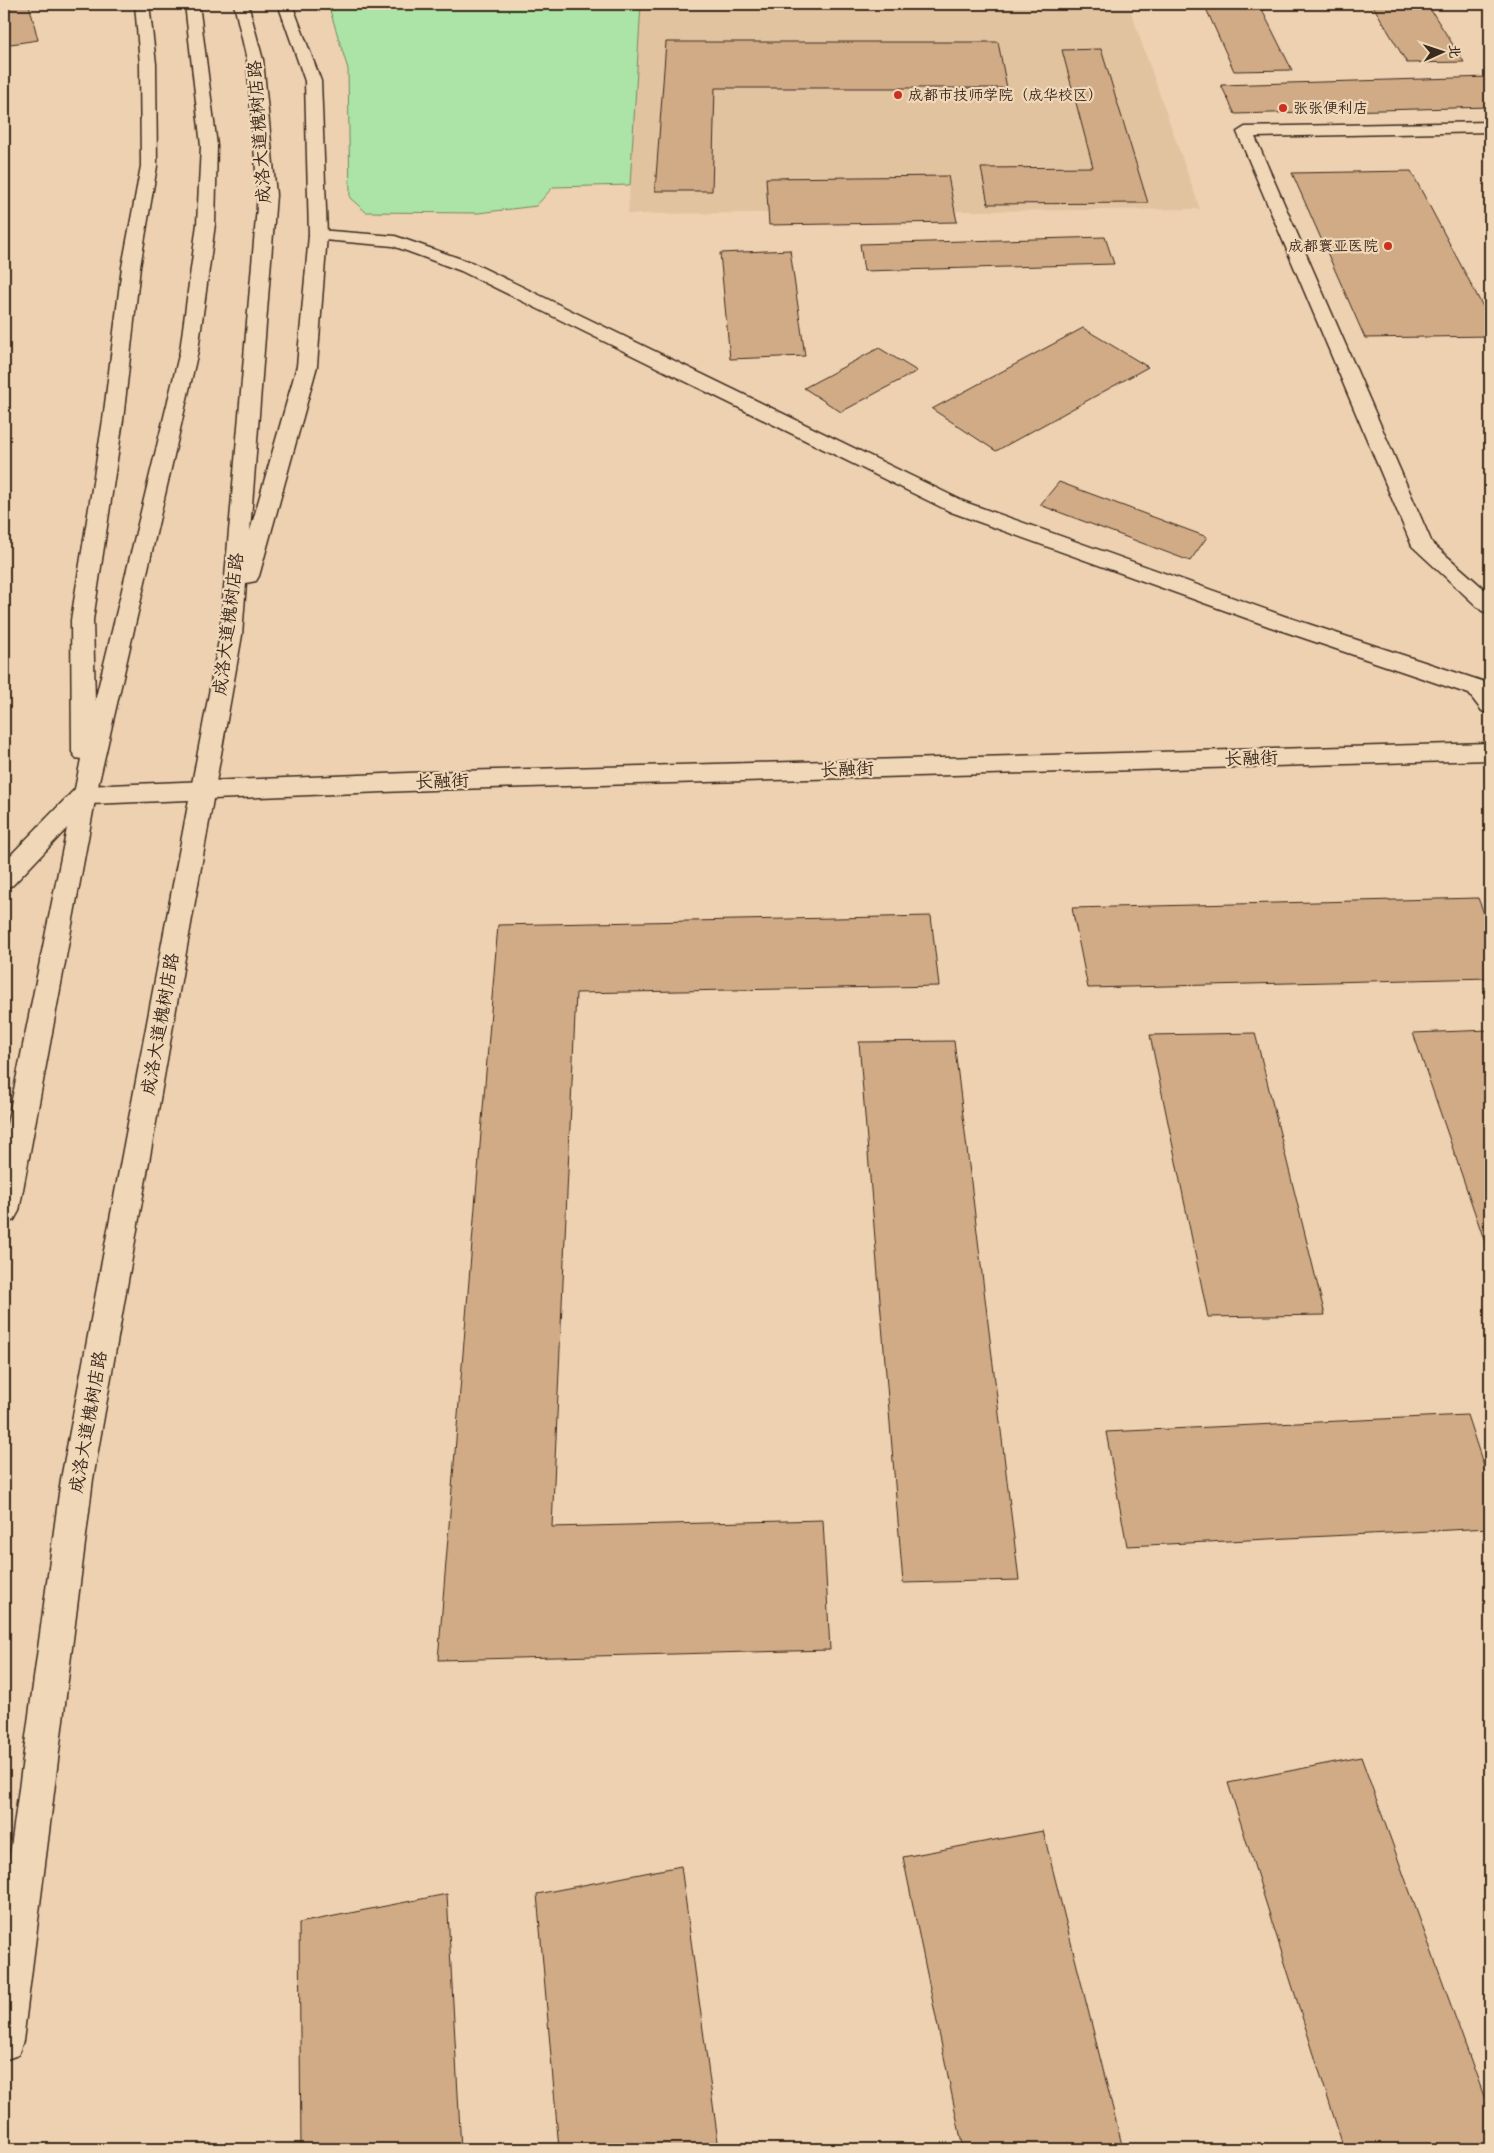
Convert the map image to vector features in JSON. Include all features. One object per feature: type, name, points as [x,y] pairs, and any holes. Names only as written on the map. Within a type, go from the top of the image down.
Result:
[{"type":"main road","points":[[4,878],[84,795],[82,620],[113,420],[131,267],[149,166],[148,64],[142,4]]},
{"type":"main road","points":[[4,1211],[84,795],[189,351],[206,224],[209,146],[202,73],[192,4]]},
{"type":"main road","name":"成洛大道槐树店路","points":[[4,2041],[77,1479],[231,635],[267,194],[255,60],[241,4]]},
{"type":"main road","points":[[231,635],[307,366],[318,235],[312,80],[285,4]]},
{"type":"main road","points":[[1490,127],[1245,132],[1423,546],[1490,606]]},
{"type":"main road","points":[[318,235],[395,241],[467,267],[958,507],[1484,696],[1490,669]]},
{"type":"main road","name":"长融街","points":[[84,795],[203,789],[1490,751]]},
{"type":"shaded area","name":"成都市技师学院（成华校区）","points":[[641,4],[1128,4],[1200,209],[628,214]]},
{"type":"green space","points":[[328,4],[641,4],[630,185],[553,187],[536,206],[478,213],[366,212],[350,198],[348,69]]},
{"type":"green space","points":[[660,4],[962,4],[660,7]]},
{"type":"building","points":[[4,4],[29,4],[38,40],[4,45]]},
{"type":"building","points":[[1204,4],[1259,4],[1292,70],[1234,71]]},
{"type":"building","points":[[1372,4],[1427,4],[1464,62],[1407,63]]},
{"type":"building","points":[[666,42],[998,42],[1007,88],[715,88],[712,191],[655,191]]},
{"type":"building","points":[[1101,49],[1148,203],[988,204],[981,168],[1093,167],[1062,50]]},
{"type":"building","points":[[1490,77],[1490,107],[1235,114],[1221,85]]},
{"type":"building","name":"成都寰亚医院","points":[[1411,171],[1490,320],[1490,336],[1365,338],[1292,173]]},
{"type":"building","points":[[948,176],[957,222],[769,225],[766,178]]},
{"type":"building","points":[[1105,237],[1114,264],[864,271],[860,244]]},
{"type":"building","points":[[790,250],[805,356],[730,359],[720,253]]},
{"type":"building","points":[[1083,328],[1148,367],[996,451],[932,409]]},
{"type":"building","points":[[879,348],[917,371],[841,412],[804,388]]},
{"type":"building","points":[[1059,482],[1207,537],[1190,561],[1040,505]]},
{"type":"building","points":[[1478,898],[1490,929],[1490,978],[1088,988],[1072,908]]},
{"type":"building","points":[[931,916],[939,986],[576,993],[552,1527],[823,1520],[830,1650],[438,1660],[498,925]]},
{"type":"building","points":[[1490,1030],[1490,1257],[1413,1033]]},
{"type":"building","points":[[1255,1033],[1325,1315],[1208,1317],[1150,1035]]},
{"type":"building","points":[[954,1041],[1019,1580],[903,1583],[859,1042]]},
{"type":"building","points":[[1467,1415],[1490,1485],[1490,1528],[1127,1546],[1106,1432]]},
{"type":"building","points":[[1361,1757],[1490,2113],[1490,2149],[1344,2149],[1228,1783]]},
{"type":"building","points":[[1043,1831],[1123,2149],[963,2149],[903,1857]]},
{"type":"building","points":[[681,1866],[719,2149],[559,2149],[537,1894]]},
{"type":"building","points":[[447,1894],[461,2149],[301,2149],[299,1923]]},
{"type":"place","name":"成都市技师学院（成华校区）","points":[[898,95]]},
{"type":"place","name":"张张便利店","points":[[1283,108]]},
{"type":"place","name":"成都寰亚医院","points":[[1388,246]]}]
